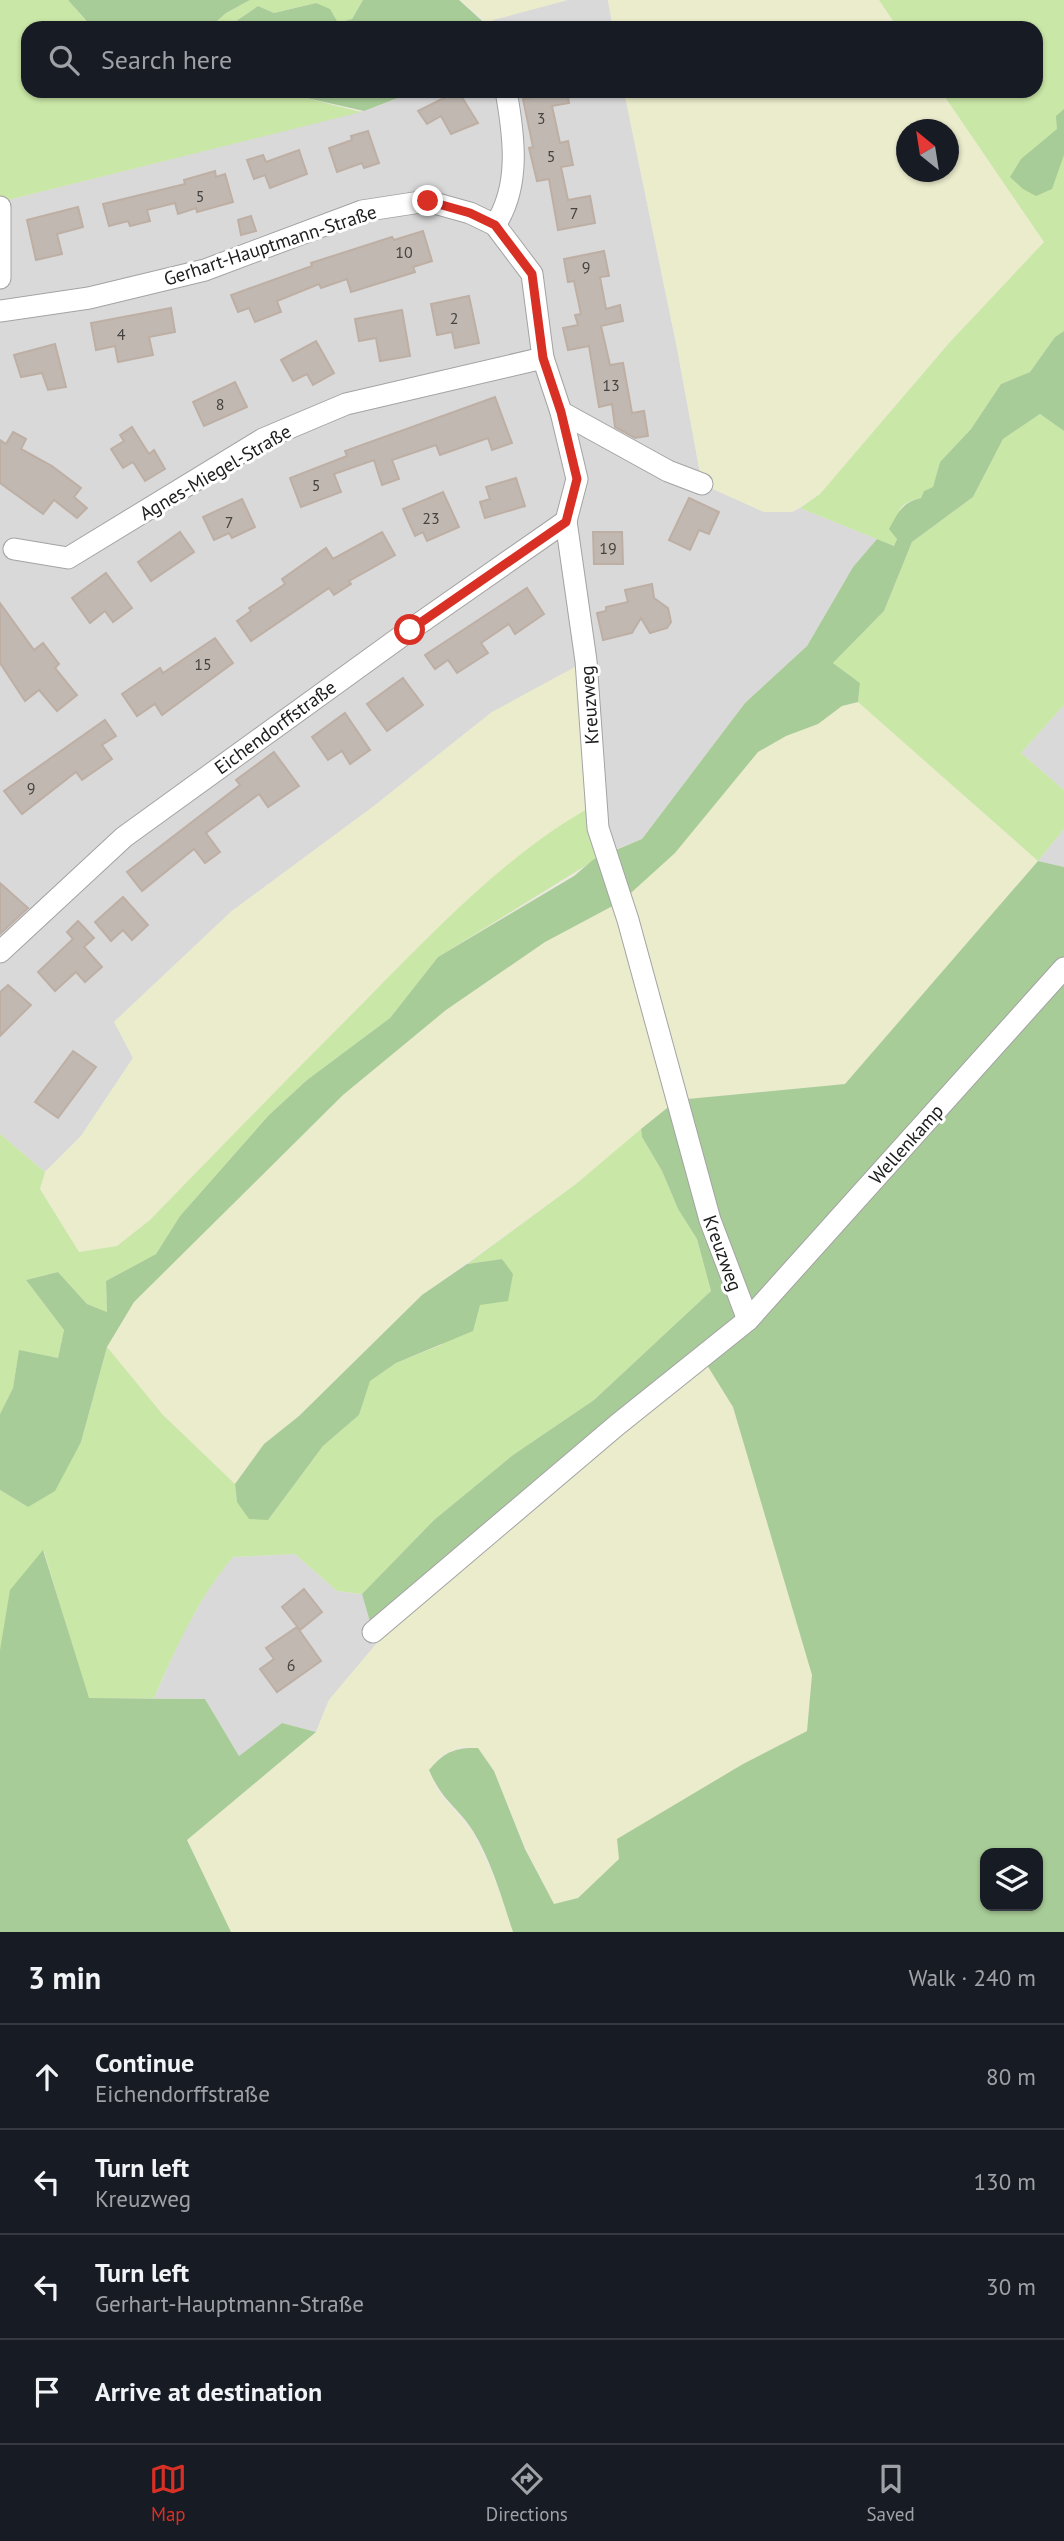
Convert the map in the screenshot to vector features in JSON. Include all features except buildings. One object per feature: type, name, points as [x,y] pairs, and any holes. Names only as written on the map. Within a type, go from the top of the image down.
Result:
[{"type":"street","points":[[495,225],[506,209],[512,184],[513,140],[507,98]]},
{"type":"street","name":"Gerhart-Hauptmann-Straße","points":[[0,311],[89,298],[205,270],[362,211],[428,201],[470,213],[495,225]]},
{"type":"street","points":[[0,207],[0,278]]},
{"type":"street","name":"Kreuzweg","points":[[495,225],[532,274],[543,358],[561,412],[577,479],[566,522],[586,661],[598,828],[628,919],[710,1220],[748,1320]]},
{"type":"street","name":"Agnes-Miegel-Straße","points":[[14,549],[68,558],[264,439],[346,404],[543,358]]},
{"type":"street","points":[[561,412],[668,471],[702,484]]},
{"type":"street","name":"Eichendorffstraße","points":[[0,952],[124,837],[410,630],[566,522]]},
{"type":"street","name":"Wellenkamp","points":[[373,1632],[617,1425],[748,1320],[1064,968]]},
{"type":"shaded area","points":[[568,0],[608,0],[612,21],[492,21]]},
{"type":"shaded area","points":[[399,98],[625,98],[702,484],[764,512],[792,512],[800,508],[877,539],[853,567],[807,646],[745,703],[642,839],[606,853],[492,712],[374,806],[232,911],[115,1021],[133,1058],[81,1136],[45,1172],[0,1134],[0,202],[367,110]]},
{"type":"shaded area","points":[[1064,705],[1064,790],[1021,753]]},
{"type":"shaded area","points":[[1064,829],[1064,867],[1038,861]]},
{"type":"shaded area","points":[[295,1554],[337,1591],[362,1594],[377,1643],[329,1700],[316,1732],[282,1723],[239,1756],[205,1699],[154,1698],[183,1633],[215,1578],[233,1557]]},
{"type":"green space","points":[[0,0],[68,0],[87,21],[21,21],[21,98],[306,98],[361,112],[0,202]]},
{"type":"green space","points":[[68,0],[250,0],[217,21],[87,21]]},
{"type":"green space","points":[[250,0],[363,0],[352,19],[346,21],[334,21],[316,3],[274,13],[258,6],[236,21],[217,21]]},
{"type":"green space","points":[[363,0],[459,0],[482,21],[345,21],[352,19]]},
{"type":"green space","points":[[460,0],[567,0],[493,21],[486,21]]},
{"type":"green space","points":[[608,0],[879,0],[893,21],[612,21]]},
{"type":"green space","points":[[879,0],[1064,0],[1064,331],[1055,337],[1030,372],[1001,384],[971,429],[940,462],[933,488],[924,491],[921,498],[910,501],[899,511],[894,546],[800,508],[820,494],[950,342],[1044,242],[946,98],[1043,98],[1043,21],[893,21]]},
{"type":"green space","points":[[316,3],[330,9],[337,21],[236,21],[258,6],[274,13]]},
{"type":"green space","points":[[307,98],[398,98],[364,111]]},
{"type":"green space","points":[[625,98],[946,98],[1044,242],[950,342],[820,494],[792,512],[764,512],[702,484]]},
{"type":"green space","points":[[1064,109],[1064,155],[1052,189],[1036,196],[1010,177],[1021,159],[1057,129],[1056,116]]},
{"type":"green space","points":[[1064,331],[1064,431],[1040,414],[1003,439],[973,497],[912,542],[884,611],[833,663],[860,683],[858,702],[842,706],[818,724],[786,736],[758,752],[675,853],[622,901],[545,942],[446,1010],[343,1095],[134,1302],[107,1347],[81,1442],[55,1491],[28,1507],[0,1490],[0,1414],[13,1388],[19,1350],[58,1358],[64,1330],[26,1280],[58,1272],[87,1304],[107,1312],[106,1281],[156,1254],[180,1216],[269,1115],[307,1080],[390,1018],[438,957],[574,876],[594,859],[642,839],[745,703],[807,646],[853,567],[877,539],[894,546],[897,539],[889,529],[898,513],[909,502],[921,498],[924,491],[933,487],[940,462],[971,429],[1001,384],[1030,372],[1055,337]]},
{"type":"green space","points":[[1040,414],[1064,431],[1064,705],[1021,753],[1064,790],[1064,829],[1038,861],[858,702],[860,683],[833,663],[884,611],[912,542],[973,497],[1003,439]]},
{"type":"green space","points":[[586,661],[596,804],[427,938],[150,1220],[117,1246],[79,1252],[40,1189],[45,1172],[81,1136],[133,1058],[114,1022],[232,911],[374,806],[492,712]]},
{"type":"green space","points":[[858,702],[1038,861],[845,1084],[677,1100],[576,1184],[422,1295],[299,1416],[264,1444],[235,1484],[163,1415],[107,1347],[134,1302],[343,1095],[446,1010],[545,942],[622,901],[758,752],[786,736],[818,724],[842,706]]},
{"type":"green space","points":[[596,804],[606,853],[438,957],[390,1018],[307,1080],[269,1115],[180,1216],[156,1254],[106,1281],[107,1312],[87,1304],[58,1272],[26,1280],[64,1330],[58,1358],[19,1351],[13,1388],[0,1414],[0,1134],[45,1172],[40,1189],[79,1252],[117,1246],[150,1220],[476,892],[534,844]]},
{"type":"green space","points":[[1038,861],[1064,867],[1064,1932],[513,1932],[480,1843],[434,1781],[429,1770],[445,1755],[463,1748],[478,1748],[494,1771],[525,1849],[554,1904],[578,1898],[619,1859],[617,1839],[743,1764],[807,1731],[812,1675],[733,1407],[702,1357],[373,1632],[362,1594],[434,1520],[513,1455],[594,1400],[711,1291],[697,1239],[678,1209],[662,1171],[642,1137],[641,1129],[677,1100],[845,1084]]},
{"type":"green space","points":[[641,1129],[642,1137],[662,1171],[678,1209],[697,1239],[711,1291],[594,1400],[513,1455],[434,1520],[362,1594],[337,1591],[295,1554],[233,1557],[198,1606],[154,1698],[88,1698],[44,1551],[0,1650],[0,1490],[28,1507],[81,1442],[107,1347],[163,1415],[235,1484],[237,1502],[268,1520],[323,1446],[359,1415],[369,1381],[396,1363],[441,1345],[480,1305],[503,1259],[467,1264],[576,1184]]},
{"type":"green space","points":[[502,1259],[513,1274],[508,1301],[480,1305],[473,1331],[396,1363],[370,1381],[359,1415],[323,1446],[268,1520],[249,1519],[237,1502],[235,1484],[264,1444],[299,1416],[422,1295],[467,1264]]},
{"type":"green space","points":[[702,1357],[733,1407],[812,1675],[807,1731],[743,1764],[618,1839],[619,1859],[578,1898],[554,1904],[526,1849],[494,1771],[478,1748],[459,1747],[442,1755],[429,1771],[439,1793],[472,1831],[495,1880],[513,1932],[231,1932],[187,1840],[316,1732],[329,1700],[377,1643],[373,1632]]},
{"type":"green space","points":[[43,1550],[89,1698],[205,1699],[239,1756],[282,1723],[316,1732],[187,1840],[231,1932],[0,1932],[0,1650],[10,1590]]},
{"type":"route","points":[[410,630],[566,522],[577,479],[561,412],[543,358],[532,274],[527,264],[495,225],[470,213],[428,201]]}]
